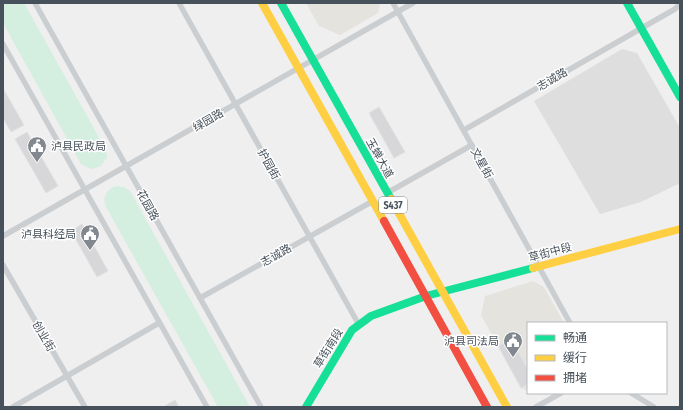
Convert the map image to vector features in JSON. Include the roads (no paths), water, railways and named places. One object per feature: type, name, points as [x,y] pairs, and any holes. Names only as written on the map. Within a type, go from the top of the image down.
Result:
[{"type":"main road","name":"S437","points":[[262,3],[487,407]]},
{"type":"main road","name":"玉蝉大道","points":[[281,3],[507,407]]},
{"type":"main road","points":[[627,3],[680,97]]},
{"type":"main road","name":"草街中段","points":[[426,296],[680,228]]},
{"type":"main road","name":"草街南段","points":[[306,407],[352,330],[371,316],[426,296]]},
{"type":"street","name":"花园路","points":[[35,3],[261,407]]},
{"type":"street","name":"护园街","points":[[179,3],[359,325]]},
{"type":"street","name":"文星街","points":[[393,3],[569,322]]},
{"type":"street","name":"绿园路","points":[[3,236],[413,3]]},
{"type":"street","name":"志诚路","points":[[464,130],[675,9],[680,4]]},
{"type":"street","points":[[4,47],[207,407]]},
{"type":"street","points":[[386,193],[472,145]]},
{"type":"street","name":"志诚路","points":[[200,298],[373,201]]},
{"type":"street","name":"创业街","points":[[3,265],[84,407]]},
{"type":"street","points":[[13,407],[159,323]]},
{"type":"street","points":[[536,407],[559,394]]},
{"type":"street","points":[[633,394],[654,407]]},
{"type":"place","name":"泸县民政局","points":[[37,163]]},
{"type":"place","name":"泸县科经局","points":[[90,251]]},
{"type":"place","name":"泸县司法局","points":[[513,358]]}]
